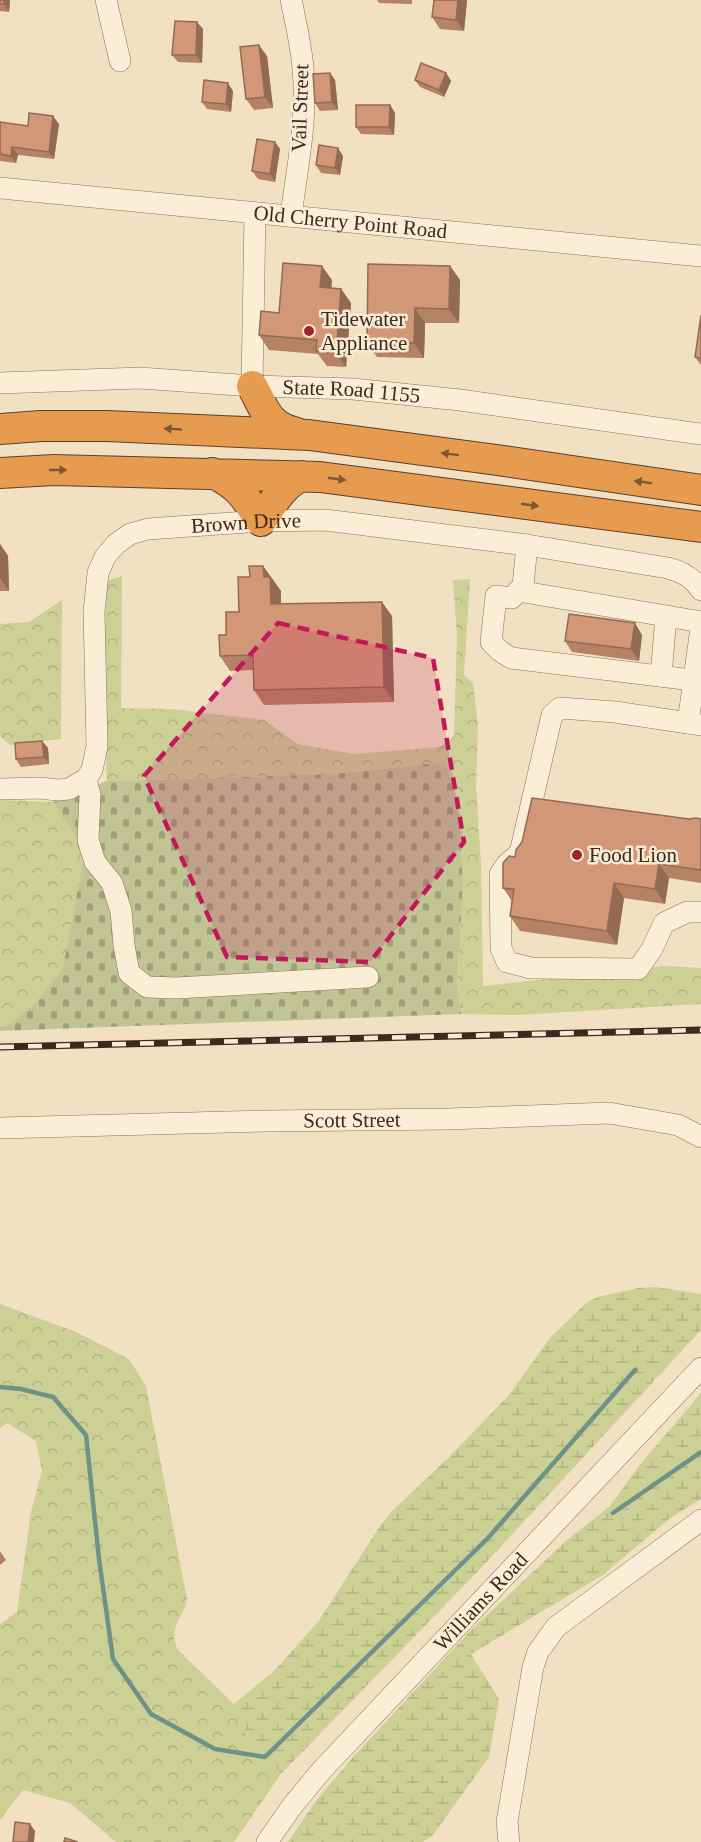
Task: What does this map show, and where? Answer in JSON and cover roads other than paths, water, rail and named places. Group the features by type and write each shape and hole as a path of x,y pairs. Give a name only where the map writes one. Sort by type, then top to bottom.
{"highway":[{"path":"207,431 224,426 231,421 252,386"},
{"path":"252,386 272,422 290,431 701,490"},
{"path":"0,429 41,426 107,426 309,435"},
{"path":"0,473 54,470 302,476 701,527"},
{"path":"212,473 228,480 242,492 261,521 282,489 294,479 302,476"}],"street":[{"path":"106,0 120,61"},
{"name":"Vail Street","path":"291,0 301,48 304,93 291,216"},
{"name":"Old Cherry Point Road","path":"0,188 701,256"},
{"path":"252,386 255,213"},
{"name":"State Road 1155","path":"0,383 140,378 252,386 353,388 701,434"},
{"name":"Brown Drive","path":"86,779 92,770 97,746 95,592 98,573 105,557 116,544 130,534 148,529 261,521 325,520 527,545 669,568 681,571 691,578 701,590"},
{"path":"527,545 523,586 512,598 496,596 491,642 500,651 511,658 698,681"},
{"path":"518,591 701,622"},
{"path":"661,676 666,616"},
{"path":"701,628 695,724 615,712 560,708 552,716 542,799 520,853 507,864 500,874 501,948 507,962 531,968 638,969 652,949 664,923 687,912 701,912"},
{"path":"0,789 69,789 86,779 90,795 88,840 95,862 112,883 121,911 129,973 147,987 176,988 369,977"},
{"name":"Scott Street","path":"0,1128 449,1119 609,1113 678,1125 701,1137"},
{"name":"Williams Road","path":"267,1842 321,1771 701,1368"},
{"path":"509,1842 507,1822 533,1667 538,1652 556,1627 701,1520"}],"waterway":[{"path":"0,1387 21,1389 53,1397 86,1435 99,1559 113,1659 151,1714 215,1749 265,1757 488,1538 635,1370"},
{"path":"613,1513 701,1452"}],"railway":[{"path":"0,1047 701,1030"}],"place":[{"name":"Tidewater Appliance","path":"309,331"},
{"name":"Food Lion","path":"577,855"}]}
